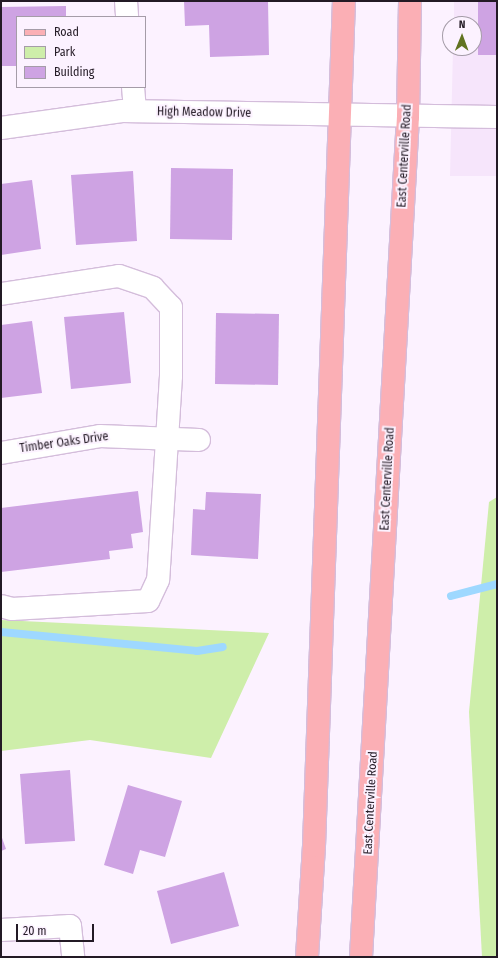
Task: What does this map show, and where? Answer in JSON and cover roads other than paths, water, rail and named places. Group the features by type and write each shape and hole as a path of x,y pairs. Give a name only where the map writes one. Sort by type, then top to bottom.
{"main road":[{"path":"307,957 314,846 344,1"},
{"name":"East Centerville Road","path":"361,957 408,117 410,1"}],"street":[{"path":"126,1 127,16"},
{"path":"133,88 135,111"},
{"name":"High Meadow Drive","path":"1,128 135,111 340,116 497,117"},
{"path":"1,294 119,276 153,288 171,307 168,438 158,580 148,601 12,609 1,606"},
{"name":"Timber Oaks Drive","path":"1,453 100,436 199,440"},
{"path":"1,930 70,926 73,957"}],"waterway":[{"path":"451,596 497,584"},
{"path":"1,632 197,651 223,647"}]}
